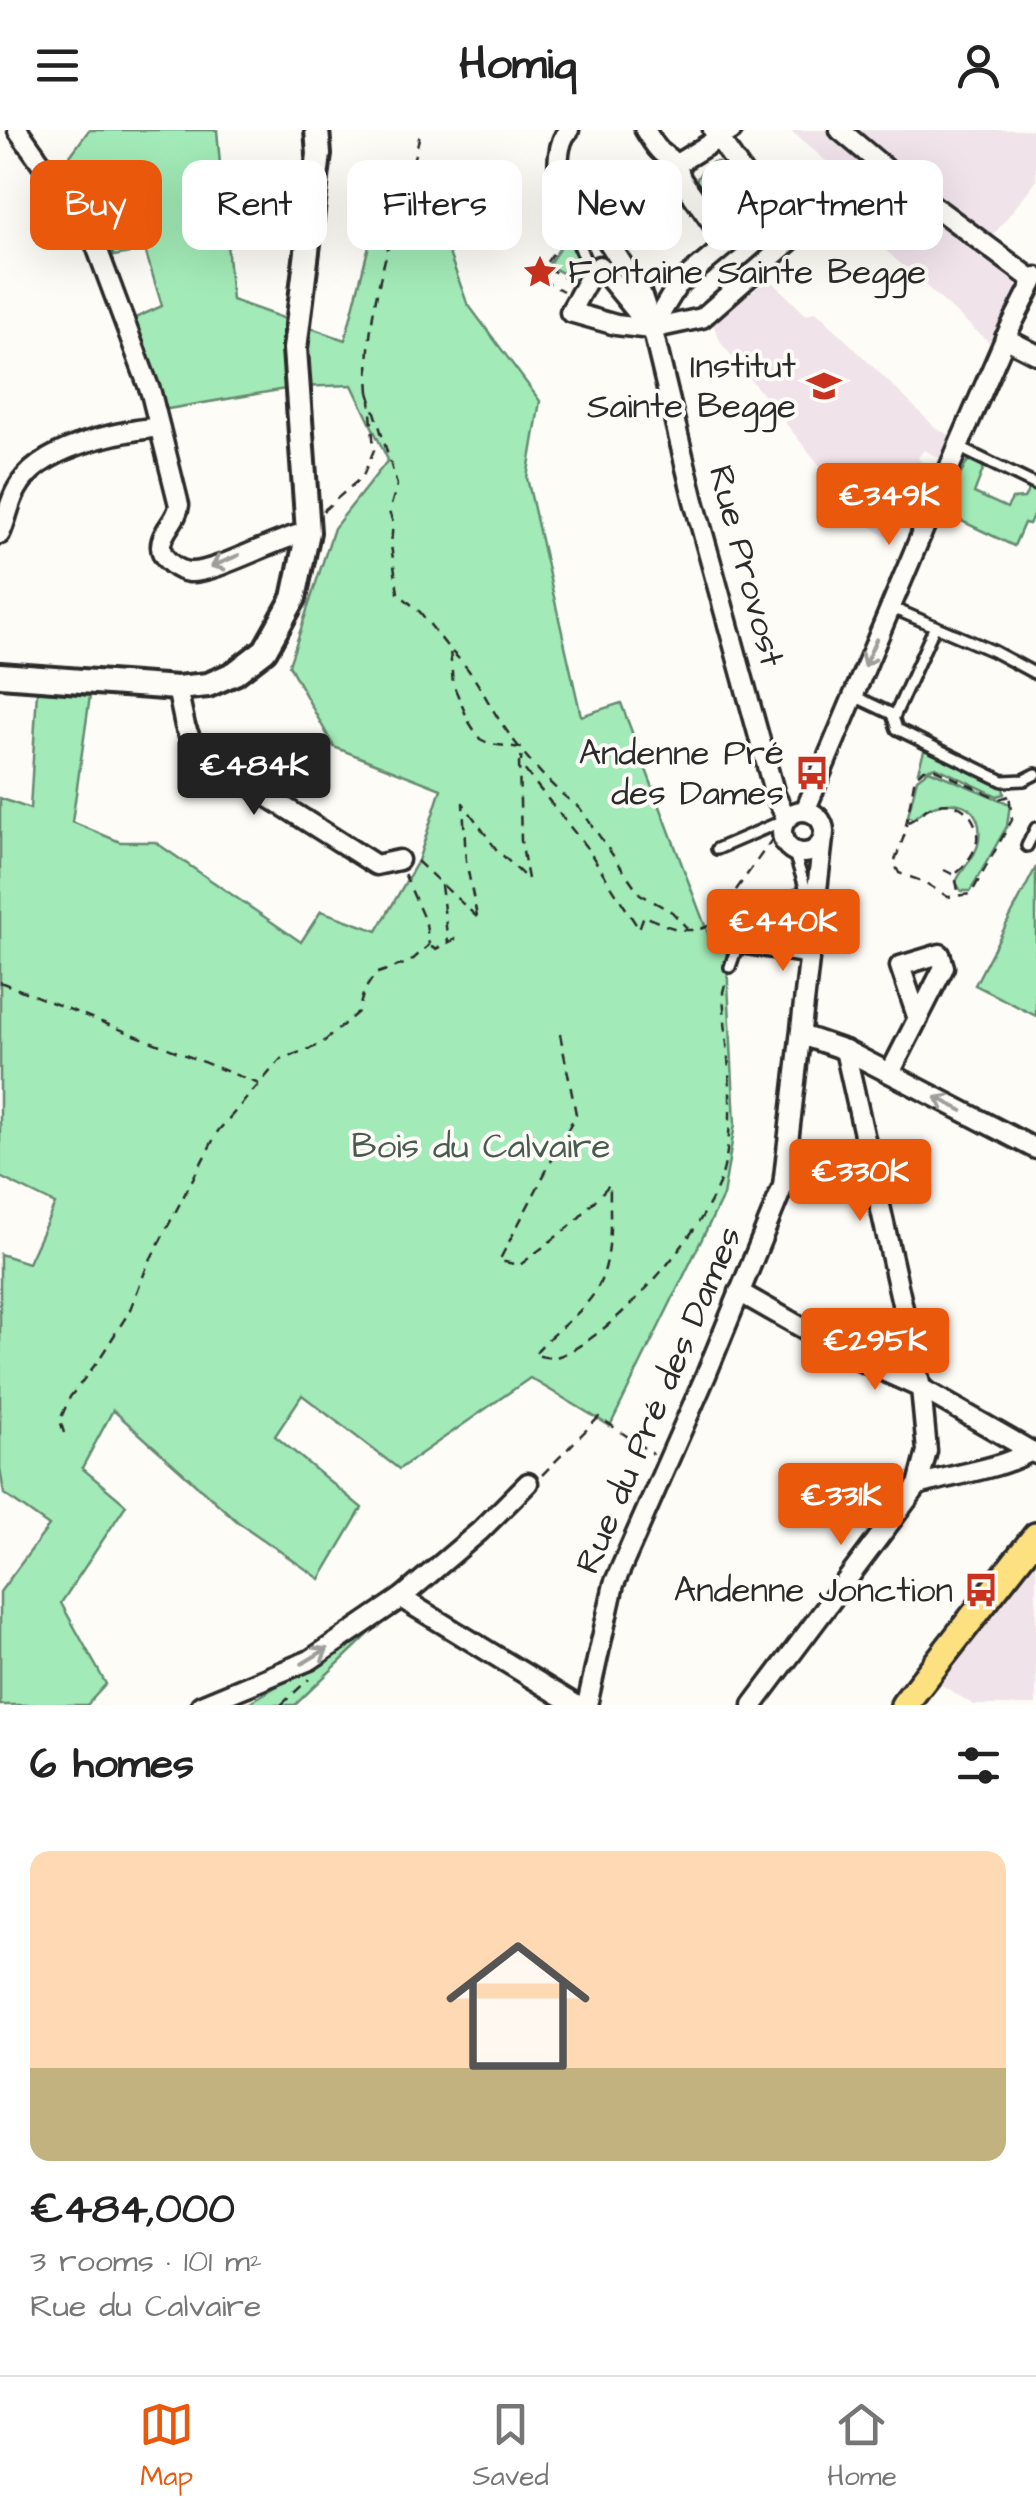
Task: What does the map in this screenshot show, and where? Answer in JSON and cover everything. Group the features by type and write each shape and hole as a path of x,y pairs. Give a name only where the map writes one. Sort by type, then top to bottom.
{"main road":[{"path":"0,675 177,688 208,685 236,674 265,650 294,598 308,524 295,348 319,154 317,130"},
{"path":"904,1705 1036,1536"}],"street":[{"path":"18,130 92,235 152,393 179,505 178,516 161,547 166,560 186,572 207,569 308,524"},
{"path":"560,160 563,136 569,130"},
{"path":"645,130 672,160"},
{"path":"812,890 811,864 784,838 785,821 805,811 958,447 1035,278 904,184 840,130"},
{"path":"682,160 721,133 738,160"},
{"path":"682,180 702,209"},
{"name":"Rue Provost","path":"613,250 640,293 651,328 694,501 785,821"},
{"path":"651,328 677,286 719,250"},
{"path":"651,328 600,266 570,312 616,326 651,328 702,318 780,250"},
{"path":"1006,338 1036,354"},
{"path":"0,534 17,488 31,472 71,448 117,432 159,426"},
{"path":"177,688 185,726 196,751 376,865 399,860"},
{"path":"796,851 814,850 823,838 818,817 805,811"},
{"name":"Rue du Pré des Dames","path":"588,1705 614,1584 706,1376 783,1186 812,890 823,838"},
{"path":"890,1074 918,1019"},
{"path":"800,1035 845,1050 1036,1148"},
{"path":"753,1705 918,1485 927,1451 921,1388 845,1050"},
{"path":"738,1292 1034,1452"},
{"path":"918,1485 1012,1462 1034,1452"},
{"path":"200,1705 310,1660 400,1598 532,1481"},
{"path":"400,1598 576,1705"}],"lane":[{"path":"576,250 584,287"},
{"path":"958,447 1036,486"},
{"path":"890,608 1036,674"},
{"path":"935,626 894,718 896,729 1003,781 1036,774"},
{"path":"852,695 894,718"},
{"path":"717,849 785,821"},
{"path":"1027,846 1036,828"},
{"path":"750,927 776,928 781,901 812,890"},
{"path":"730,967 737,948 808,958"}],"path":[{"path":"308,524 363,476 374,450 366,354 382,274 421,130"},
{"path":"556,250 536,277 551,284 584,287"},
{"path":"544,266 584,287"},
{"path":"551,284 556,273"},
{"path":"369,392 397,485 389,512 398,593 468,667 500,721 564,798 578,807 640,894 672,912 688,928"},
{"path":"450,650 453,684 468,722 480,739 522,748"},
{"path":"428,946 426,924 399,860 410,857 478,918 466,861 462,803 496,849 528,879 520,842 522,748"},
{"path":"520,764 587,848 639,930 644,915 670,929 700,930 712,924 785,821"},
{"path":"1009,796 999,799 927,768 915,777 907,822 894,858 899,873 929,884 944,896 960,897 974,892 1012,820 1012,782"},
{"path":"907,822 941,803 956,805 968,814 976,826 977,839 972,854 955,875 960,897"},
{"path":"944,870 955,875"},
{"path":"440,881 448,943"},
{"path":"428,946 436,949 461,936"},
{"path":"64,1433 60,1420 70,1397 129,1312 148,1264 218,1132 281,1059 320,1046 358,1012 364,991 375,974 410,962 428,946"},
{"path":"560,1034 576,1114 499,1261 520,1264 574,1223 610,1184 608,1268 586,1304 547,1336 534,1354 554,1358 602,1332 687,1242 722,1176 730,1119 723,992 730,967"},
{"path":"0,982 259,1084"},
{"path":"532,1481 599,1417 646,1451 668,1460"}],"shaded area":[{"path":"790,130 1036,130 1036,181 980,252 1012,274 1017,287 992,345 885,250 943,250 943,160 825,160"},
{"name":"Institut Sainte Begge","path":"769,278 806,315 816,311 937,429 952,436 941,459 924,450 918,458 933,473 904,501 886,537 866,523 721,343 713,324"},
{"path":"1036,1560 1036,1705 974,1705 932,1679"}],"green space":[{"name":"Bois du Calvaire","path":"89,130 217,130 220,160 182,160 182,250 228,250 232,300 345,340 368,250 448,250 467,303 540,401 527,478 581,716 621,703 710,939 726,942 735,1124 723,1196 610,1426 530,1378 399,1469 302,1395 275,1436 362,1508 320,1579 238,1522 113,1410 82,1468 126,1505 61,1603 106,1684 87,1705 0,1705 0,1592 49,1526 4,1494 0,1468 0,1254 28,1263 55,1204 0,1177 0,798 30,809 37,691 90,696 72,822 120,842 155,842 301,942 321,911 377,931 418,861 441,789 334,747 289,665 334,528 388,460 352,385 297,387 162,410 133,319 162,306 145,250 162,250 162,160 67,160"},
{"name":"Bois du Calvaire","path":"111,250 145,250 114,256"},
{"path":"558,250 573,250 582,274 577,281 548,265"},
{"path":"973,460 984,467 974,493 1007,508 1012,499 1024,498 1031,486 1036,489 1036,510 1029,524 1024,523 1014,546 947,514 944,508 967,462"},
{"path":"925,748 1003,785 1004,794 997,796 936,767 918,771"},
{"path":"929,770 1010,804 1007,826 970,891 961,891 956,882 978,846 979,825 975,815 968,807 947,803 913,819 908,816 917,779"},
{"path":"1036,867 1036,1016 975,985"},
{"path":"373,1630 295,1705 245,1705"}],"place":[{"name":"Fontaine Sainte Begge","path":"540,272"},
{"name":"Institut Sainte Begge","path":"824,386"},
{"name":"Andenne Pré des Dames","path":"812,773"},
{"name":"Andenne Jonction","path":"981,1590"}]}
